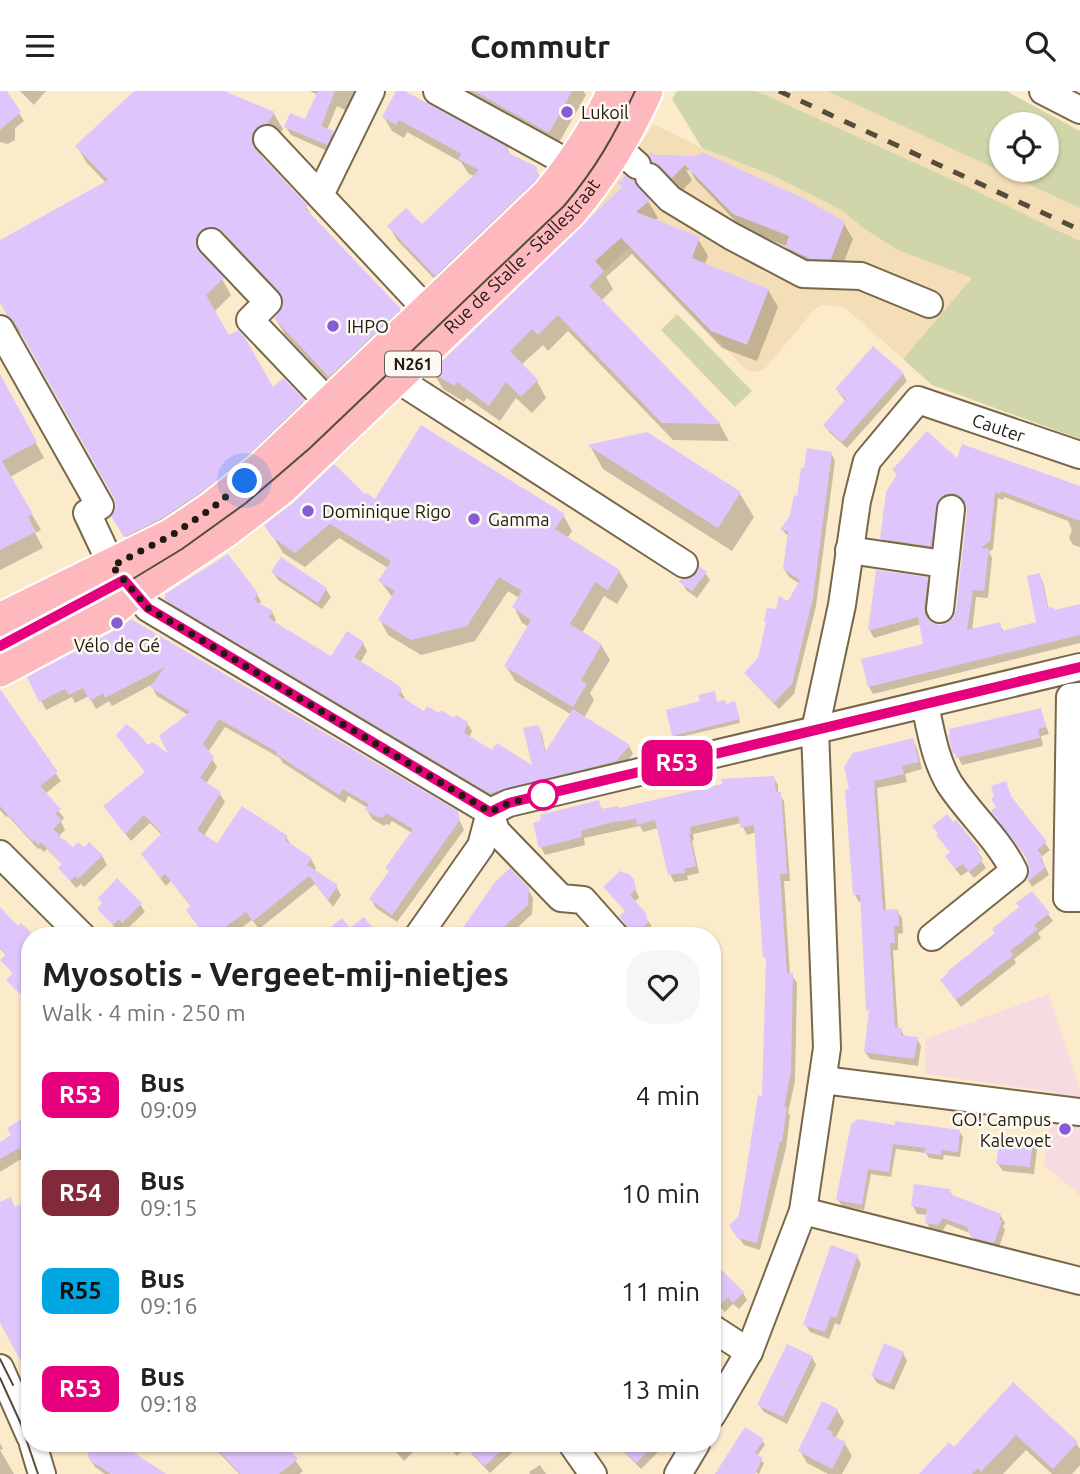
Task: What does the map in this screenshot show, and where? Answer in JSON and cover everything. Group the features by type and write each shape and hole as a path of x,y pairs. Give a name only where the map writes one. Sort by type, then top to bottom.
{"main road":[{"name":"Rue de Stalle - Stallestraat","path":"0,670 112,610 123,579 172,535 211,509 262,468 542,201 584,174 626,134 646,91"},
{"name":"Rue de Stalle - Stallestraat","path":"0,620 123,579 225,531 280,489 548,236 584,174"}],"street":[{"path":"320,195 371,91"},
{"path":"438,91 584,174"},
{"name":"Rue de Stalle - Stallestraat","path":"626,134 630,91"},
{"path":"1043,91 1080,110"},
{"path":"626,134 670,199 731,236 803,274 860,277 929,304"},
{"path":"267,139 428,310"},
{"name":"Rue de Stalle - Stallestraat","path":"0,646 123,579 199,533 271,478 538,226 584,174"},
{"path":"211,242 268,302 250,320 330,404"},
{"path":"0,329 100,506 87,513 123,579 148,608 490,812 496,831 561,898 583,900 607,927"},
{"path":"397,379 684,564"},
{"name":"Cauter","path":"849,550 867,461 918,400 1080,455"},
{"path":"940,609 951,509"},
{"path":"721,1400 749,1352 803,1211 823,1080 827,1048 815,730 842,605 849,550 944,563"},
{"path":"424,927 481,846 490,812 509,803 1080,667"},
{"path":"1080,697 1070,697 1067,898 1080,898"},
{"path":"925,705 936,756 950,784 1006,854 1014,871 932,937"},
{"path":"0,854 73,927"},
{"path":"823,1080 1072,1111"},
{"path":"803,1211 1080,1281"},
{"path":"721,1334 749,1352"},
{"path":"0,1368 21,1416"},
{"path":"35,1452 42,1474"},
{"path":"578,1452 593,1474"},
{"path":"678,1474 691,1452"}],"shaded area":[{"path":"757,91 827,91 989,165 989,182 1025,182 1071,203 1080,208 1080,241"},
{"path":"654,124 702,148 774,176 841,210 898,250 973,278 903,359 844,307 822,305 814,310 764,370 754,372 745,369 629,248 604,271 570,235 613,184"},
{"name":"GO! Campus Kalevoet","path":"1048,994 1080,1090 1080,1195 1044,1166 1054,1092 925,1074 925,1039"}],"green space":[{"path":"677,91 757,91 1080,241 1080,439 932,385 903,359 972,278 898,250 841,210 774,176 702,148 672,99"},
{"path":"827,91 1006,91 1045,112 989,112 989,166"},
{"path":"1059,120 1080,131 1080,208 1024,182 1059,182"},
{"path":"677,314 752,391 735,407 661,330"}],"building":[{"path":"0,91 7,91 21,112 0,130"},
{"path":"134,91 224,91 275,112 267,124 257,127 252,134 255,149 308,206 305,208 401,309 329,377 274,318 283,306 279,291 222,231 215,227 201,230 196,238 196,246 224,278 206,295 229,335 238,330 244,336 273,387 283,378 305,400 249,454 200,493 162,518 124,537 111,516 116,507 114,498 14,321 0,303 0,240 108,180 75,146"},
{"path":"318,91 335,91 321,126 334,131 327,145 284,127 290,113 305,119"},
{"path":"396,91 405,91 509,148 507,152 537,167 536,180 435,276 387,226 406,208 422,224 479,170 458,159 462,154 399,120 396,125 382,117"},
{"path":"474,91 572,91 549,133"},
{"path":"651,152 654,155 698,156 702,152 805,199 845,222 831,259 811,259 785,247 789,236 733,214 685,165 672,178 652,162 648,154"},
{"path":"625,176 634,180 650,200 636,212 700,237 692,258 769,289 747,345 711,331 621,238 595,261 604,271 589,286 721,424 662,423 558,315 538,335 532,329 510,351 538,380 521,397 506,382 489,406 457,382 454,386 431,372 622,187 618,183"},
{"path":"873,346 904,373 842,442 823,425 846,399 835,389"},
{"path":"0,374 37,442 2,461 33,514 28,517 36,532 0,550"},
{"path":"421,425 565,514 555,529 620,570 608,590 595,582 570,624 602,644 581,680 587,684 573,707 504,666 531,620 512,607 522,591 499,577 467,626 411,640 378,620 395,591 378,581 391,561 330,524 295,553 272,537 264,525 293,503 334,464 365,494 375,499"},
{"path":"927,431 957,458 962,444 1080,486 1080,521 1001,491 1000,494 995,492 990,541 981,548 989,549 984,591 973,590 967,630 1000,622 1002,631 1036,622 1027,576 1040,573 1048,608 1053,607 1054,610 1080,604 1080,635 868,687 861,659 923,644 918,617 868,631 876,570 928,577 924,608 931,622 939,625 947,623 956,611 967,511 966,503 961,497 953,493 945,494 938,500 931,546 880,539 886,492 897,474 892,470"},
{"path":"647,432 741,492 718,528 587,445"},
{"path":"807,448 832,452 813,598 792,684 774,703 744,673 758,658 767,608 776,609 779,596 788,601 800,580 783,569 788,531 780,530 790,515 794,495 797,496"},
{"path":"228,554 258,593 254,600 273,611 269,617 273,621 331,656 347,631 364,642 354,657 398,685 402,689 398,695 424,711 427,706 454,718 456,715 468,722 464,733 492,750 497,743 532,765 523,728 539,725 545,752 573,709 630,745 616,761 489,793 165,600 165,594"},
{"path":"281,557 327,588 318,603 271,572"},
{"path":"699,566 707,572 692,591 679,582 681,579 692,578"},
{"path":"131,619 458,811 460,820 392,915 369,899 389,871 385,868 413,829 386,813 383,818 379,818 365,810 369,804 343,789 339,795 276,754 277,752 219,719 203,744 214,757 200,778 221,792 197,830 217,843 242,806 288,836 285,840 312,858 307,865 338,885 328,900 309,876 253,921 246,912 225,927 198,927 186,910 191,906 165,874 160,878 141,854 162,833 144,815 125,834 103,806 145,772 116,735 126,724 148,745 152,742 168,753 159,736 190,712 150,687 165,667 105,698 103,693 90,701 83,688 69,695 65,689 39,702 27,677 121,627"},
{"path":"0,689 58,772 40,786 61,809 55,814 62,820 53,829 61,837 58,841 62,838 73,847 78,842 84,847 89,842 103,855 78,879 75,876 70,881 58,868 62,864 41,842 38,845 34,840 33,842 0,806"},
{"path":"715,691 717,702 725,700 727,704 735,701 740,719 672,736 666,710 700,701 698,695"},
{"path":"1041,708 1046,727 1038,729 1040,738 956,758 955,753 953,754 949,729"},
{"path":"913,738 919,762 902,766 904,774 874,781 883,910 898,909 899,926 894,926 895,943 890,943 895,1027 902,1028 901,1035 918,1037 914,1059 864,1052 869,1010 866,1010 860,895 853,895 845,790 849,789 844,767 853,753"},
{"path":"774,776 776,792 781,792 787,874 780,874 787,973 793,973 791,1072 784,1107 787,1107 782,1142 780,1141 757,1243 737,1238 729,1225 739,1216 758,1095 762,1096 766,957 763,958 754,825 741,828 738,816 690,827 696,866 684,869 685,873 668,875 655,820 637,825 636,819 608,823 581,831 582,837 539,848 533,823 541,820 540,815 599,800 601,809 619,808 722,784 721,779"},
{"path":"1006,781 1011,796 1047,842 1037,850 1046,867 1027,882 1030,870 1026,857 991,811 996,807 991,799 994,796 991,786"},
{"path":"947,814 953,822 956,820 980,850 977,853 983,860 969,872 963,864 955,869 945,856 950,852 932,826"},
{"path":"510,868 529,888 528,905 504,927 463,927 495,882"},
{"path":"620,871 629,874 634,879 636,889 630,895 646,913 648,923 643,927 627,927 619,916 625,911 603,887"},
{"path":"117,878 142,903 122,923 119,919 113,925 97,909 102,903 98,898"},
{"path":"1032,891 1050,913 1034,925 1038,929 1010,951 1014,955 956,1000 940,980 995,933 992,929 1019,907 1016,903"},
{"path":"0,907 18,926 21,923 26,927 21,927 21,995 6,980 13,973 0,960 6,954 0,948"},
{"path":"364,917 372,927 351,927"},
{"path":"342,918 349,927 330,927"},
{"path":"21,1119 21,1151 19,1148 0,1159 0,1142 11,1135 7,1128"},
{"path":"858,1119 960,1130 958,1152 941,1150 941,1155 924,1153 925,1148 893,1144 889,1172 868,1169 862,1205 836,1200 851,1124"},
{"path":"1000,1136 1033,1141 1030,1167 996,1164"},
{"path":"914,1184 950,1189 950,1194 1001,1214 999,1220 1002,1221 994,1243 971,1237 967,1227 943,1218 938,1225 925,1223 927,1209 911,1206"},
{"path":"11,1197 15,1207 21,1204 21,1362 0,1323 0,1202"},
{"path":"831,1245 858,1255 836,1318 831,1316 825,1332 803,1325"},
{"path":"721,1270 744,1292 733,1303 728,1297 721,1304"},
{"path":"884,1343 904,1352 890,1384 871,1376"},
{"path":"787,1344 813,1356 783,1417 757,1405"},
{"path":"1013,1382 1078,1442 1053,1469 1016,1435 981,1472 978,1468 972,1474 919,1474 949,1442 954,1447"},
{"path":"822,1401 838,1409 827,1429 833,1432 831,1435 846,1442 832,1469 798,1451"},
{"path":"745,1427 764,1439 755,1453 763,1458 755,1474 715,1474"},
{"path":"133,1452 166,1474 111,1474 89,1460 88,1453"},
{"path":"220,1452 292,1452 298,1459 279,1474 240,1474"},
{"path":"471,1452 500,1452 485,1466"},
{"path":"625,1452 647,1452 636,1463"}],"tram line":[{"path":"0,651 126,583 182,549 246,503 310,448 564,206 604,151 635,91"},
{"path":"0,1359 13,1385"},
{"path":"0,1378 21,1424"},
{"path":"31,1452 38,1474"}],"railway":[{"path":"779,91 1080,230"}],"bus line":[{"name":"R53","path":"0,646 124,580 148,608 490,812 509,803 1080,667"}],"place":[{"name":"Lukoil","path":"567,112"},
{"name":"IHPO","path":"333,326"},
{"name":"Dominique Rigo","path":"308,511"},
{"name":"Gamma","path":"474,519"},
{"name":"Vélo de Gé","path":"117,623"},
{"name":"GO! Campus Kalevoet","path":"1065,1129"}],"route":[{"path":"245,481 211,509 172,535 112,566 148,608 490,812 509,803 543,795"}]}
